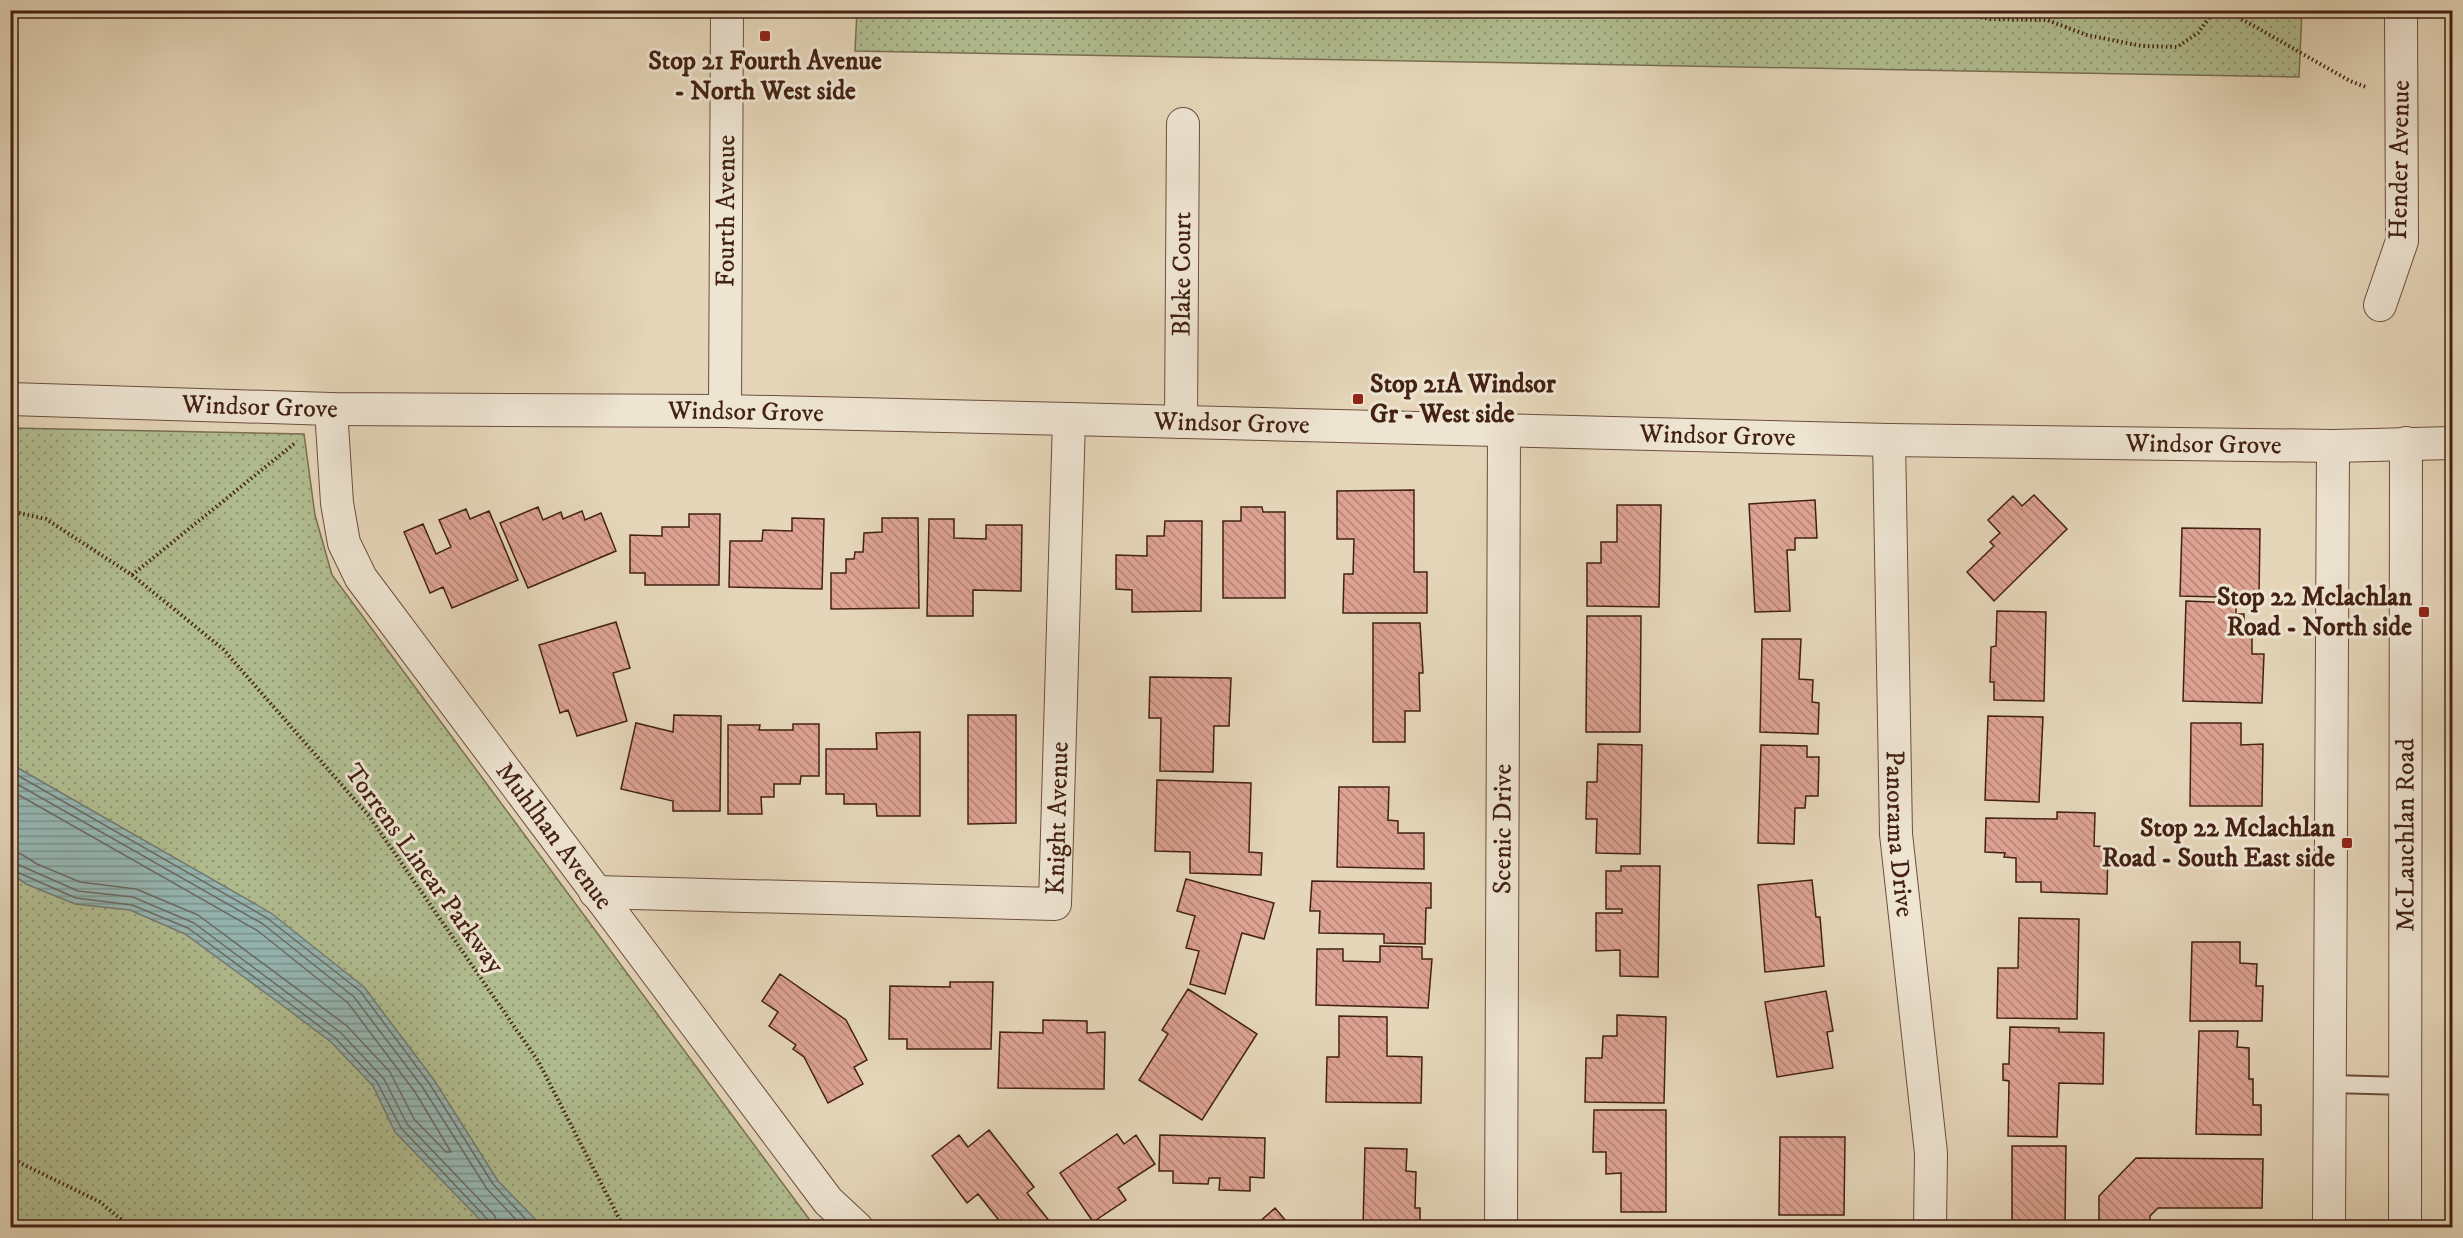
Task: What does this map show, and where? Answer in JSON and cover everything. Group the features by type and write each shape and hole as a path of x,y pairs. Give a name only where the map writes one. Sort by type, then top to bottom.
{"street":[{"name":"Fourth Avenue","path":"725,411 727,10"},
{"name":"Hender Avenue","path":"2380,305 2402,241 2401,10"},
{"name":"Blake Court","path":"1181,422 1183,124"},
{"name":"Windsor Grove","path":"10,399 330,409 725,411 1889,440 2333,446 2452,443"},
{"name":"Muhlhan Avenue","path":"330,409 337,503 344,543 361,578 828,1201 857,1227"},
{"name":"Knight Avenue","path":"595,892 1055,904 1069,419"},
{"name":"Scenic Drive","path":"1501,1227 1504,430"},
{"name":"Panorama Drive","path":"1889,440 1896,834 1931,1153 1930,1227"},
{"name":"McLauchlan Road","path":"2405,1227 2406,443"},
{"path":"2330,1227 2333,446"}],"lane":[{"path":"2330,1084 2406,1086"}],"path":[{"path":"1941,10 1991,19 2047,20 2087,35 2142,46 2177,47 2198,33 2215,10"},
{"path":"2226,10 2350,81 2401,99"},
{"path":"132,575 288,450 330,409"},
{"name":"Torrens Linear Parkway","path":"10,511 46,519 132,575 223,649 369,816 538,1062 624,1227"},
{"path":"10,1158 100,1202 132,1227"},
{"path":"122,1227 126,1223"}],"green space":[{"path":"857,10 2302,11 2299,77 855,51"},
{"path":"11,428 304,434 315,515 332,575 815,1227 11,1228"}],"water":[{"path":"11,764 271,913 364,987 434,1080 498,1181 543,1227 487,1227 395,1132 373,1086 331,1042 185,934 130,910 75,904 26,884 11,873"}],"building":[{"path":"1414,490 1414,572 1427,572 1427,613 1343,613 1344,574 1353,574 1354,539 1337,539 1337,491"},
{"path":"2034,495 2067,529 1994,601 1967,572 1994,546 1990,542 2000,533 1988,520 2013,496 2022,506"},
{"path":"1815,500 1817,538 1795,538 1795,550 1787,550 1790,611 1755,612 1749,504"},
{"path":"1617,505 1661,505 1659,607 1587,606 1587,563 1601,563 1601,542 1617,542"},
{"path":"538,507 543,520 561,512 563,519 582,511 585,520 601,513 616,551 528,588 500,523"},
{"path":"1241,507 1262,507 1263,512 1285,512 1285,598 1223,598 1223,521 1241,521"},
{"path":"466,509 470,519 489,511 518,580 452,608 443,587 430,593 404,532 423,524 436,554 451,547 439,520"},
{"path":"689,514 720,514 719,585 645,585 645,573 630,573 630,535 662,536 662,527 689,527"},
{"path":"792,518 824,519 822,589 729,587 730,541 762,541 763,530 792,531"},
{"path":"882,518 918,518 919,608 831,609 831,573 846,573 846,559 854,559 855,552 863,552 864,533 882,532"},
{"path":"929,519 954,519 954,538 986,539 986,525 1022,525 1021,591 973,590 973,616 927,616"},
{"path":"1165,521 1202,521 1201,611 1132,612 1132,590 1116,589 1116,555 1147,556 1147,536 1164,536"},
{"path":"2182,528 2260,529 2259,598 2180,596"},
{"path":"2186,601 2236,603 2236,614 2244,614 2244,635 2252,635 2252,654 2264,654 2262,703 2183,701"},
{"path":"1997,611 2046,612 2044,701 1994,700 1994,682 1990,682 1991,647 1996,646"},
{"path":"1587,616 1641,616 1640,732 1586,732"},
{"path":"616,622 630,668 613,673 627,721 577,736 568,710 560,713 539,645"},
{"path":"1373,623 1420,623 1423,673 1419,673 1420,711 1405,711 1405,742 1373,742"},
{"path":"1762,639 1801,639 1799,679 1813,680 1812,702 1819,703 1818,734 1760,732"},
{"path":"1150,677 1231,678 1229,726 1214,726 1213,772 1160,771 1161,718 1149,718"},
{"path":"674,715 721,716 720,811 673,811 673,801 621,789 636,723 673,732"},
{"path":"968,715 1016,715 1016,823 968,824"},
{"path":"1988,716 2043,717 2039,802 1985,800"},
{"path":"2191,723 2241,723 2241,745 2263,744 2262,806 2190,806"},
{"path":"793,724 819,724 819,776 801,776 800,784 774,784 774,797 761,797 762,814 728,814 728,725 760,725 759,730 793,730"},
{"path":"920,732 920,816 877,816 876,804 844,804 844,794 826,794 826,749 877,749 876,733"},
{"path":"1598,744 1642,745 1640,854 1596,853 1597,819 1586,819 1587,782 1597,782"},
{"path":"1761,745 1807,746 1807,757 1819,757 1818,796 1806,796 1805,808 1795,808 1794,844 1758,843"},
{"path":"1157,780 1251,783 1249,852 1262,853 1261,875 1190,873 1190,852 1155,851"},
{"path":"1339,787 1389,787 1388,820 1398,821 1398,833 1424,833 1424,869 1337,867"},
{"path":"2057,812 2095,813 2094,846 2108,847 2107,894 2041,892 2041,882 2016,882 2016,858 2004,857 2005,853 1985,852 1986,818 2057,819"},
{"path":"1621,866 1660,866 1658,977 1620,976 1620,950 1596,951 1596,913 1622,913 1622,909 1606,909 1606,871 1621,871"},
{"path":"1186,879 1274,903 1264,939 1242,933 1225,994 1190,984 1199,951 1186,948 1195,916 1177,911"},
{"path":"1812,880 1816,917 1820,917 1824,966 1765,972 1758,885"},
{"path":"1312,881 1431,883 1431,908 1426,908 1425,944 1384,943 1384,934 1319,933 1320,911 1310,911"},
{"path":"2019,918 2079,919 2077,1019 1997,1018 1998,968 2018,968"},
{"path":"2192,942 2240,942 2240,963 2257,964 2256,986 2263,986 2262,1021 2190,1021"},
{"path":"1380,946 1422,947 1422,959 1432,959 1428,1008 1316,1005 1317,949 1343,949 1343,961 1380,962"},
{"path":"780,974 846,1020 867,1060 854,1067 863,1084 828,1103 804,1057 793,1049 796,1045 769,1026 778,1012 762,1001"},
{"path":"950,982 993,982 991,1049 907,1049 907,1039 889,1039 890,986 950,987"},
{"path":"1188,989 1257,1034 1202,1120 1139,1080 1168,1034 1162,1030"},
{"path":"1826,991 1833,1031 1827,1032 1833,1068 1777,1077 1765,1002"},
{"path":"1617,1015 1666,1017 1664,1103 1585,1102 1586,1058 1602,1058 1603,1036 1617,1036"},
{"path":"1339,1016 1387,1017 1387,1056 1422,1057 1421,1103 1326,1102 1327,1057 1339,1057"},
{"path":"1043,1020 1087,1021 1087,1033 1105,1032 1104,1089 998,1088 1000,1032 1043,1033"},
{"path":"2010,1027 2059,1028 2059,1032 2104,1033 2103,1084 2059,1083 2057,1137 2008,1136 2009,1081 2003,1080 2003,1064 2009,1064"},
{"path":"2199,1031 2238,1031 2237,1047 2249,1048 2249,1079 2253,1079 2253,1105 2261,1105 2261,1135 2196,1134"},
{"path":"1594,1110 1666,1110 1666,1212 1621,1212 1621,1173 1606,1174 1606,1152 1593,1152"},
{"path":"989,1130 1034,1187 1027,1193 1055,1228 988,1228 998,1219 978,1194 967,1203 932,1156 959,1135 968,1147"},
{"path":"1117,1134 1124,1144 1136,1135 1155,1164 1118,1188 1126,1200 1093,1222 1060,1173"},
{"path":"1160,1135 1265,1138 1264,1178 1250,1177 1250,1191 1219,1190 1220,1178 1209,1178 1208,1184 1173,1183 1173,1171 1159,1171"},
{"path":"1780,1137 1845,1137 1844,1215 1779,1215"},
{"path":"2012,1146 2066,1146 2065,1228 2012,1228"},
{"path":"1365,1148 1407,1149 1406,1171 1416,1172 1415,1208 1420,1208 1420,1228 1363,1228"},
{"path":"2136,1158 2263,1159 2262,1208 2158,1208 2150,1216 2150,1228 2099,1228 2099,1196"},
{"path":"1275,1208 1292,1228 1263,1228 1258,1223"},
{"path":"1611,1223 1664,1223 1664,1228 1611,1228"}],"place":[{"name":"Stop 21 Fourth Avenue - North West side","path":"765,36"},
{"name":"Stop 21A Windsor Gr - West side","path":"1358,399"},
{"name":"Stop 22 Mclachlan Road - North side","path":"2424,612"},
{"name":"Stop 22 Mclachlan Road - South East side","path":"2347,843"}]}
